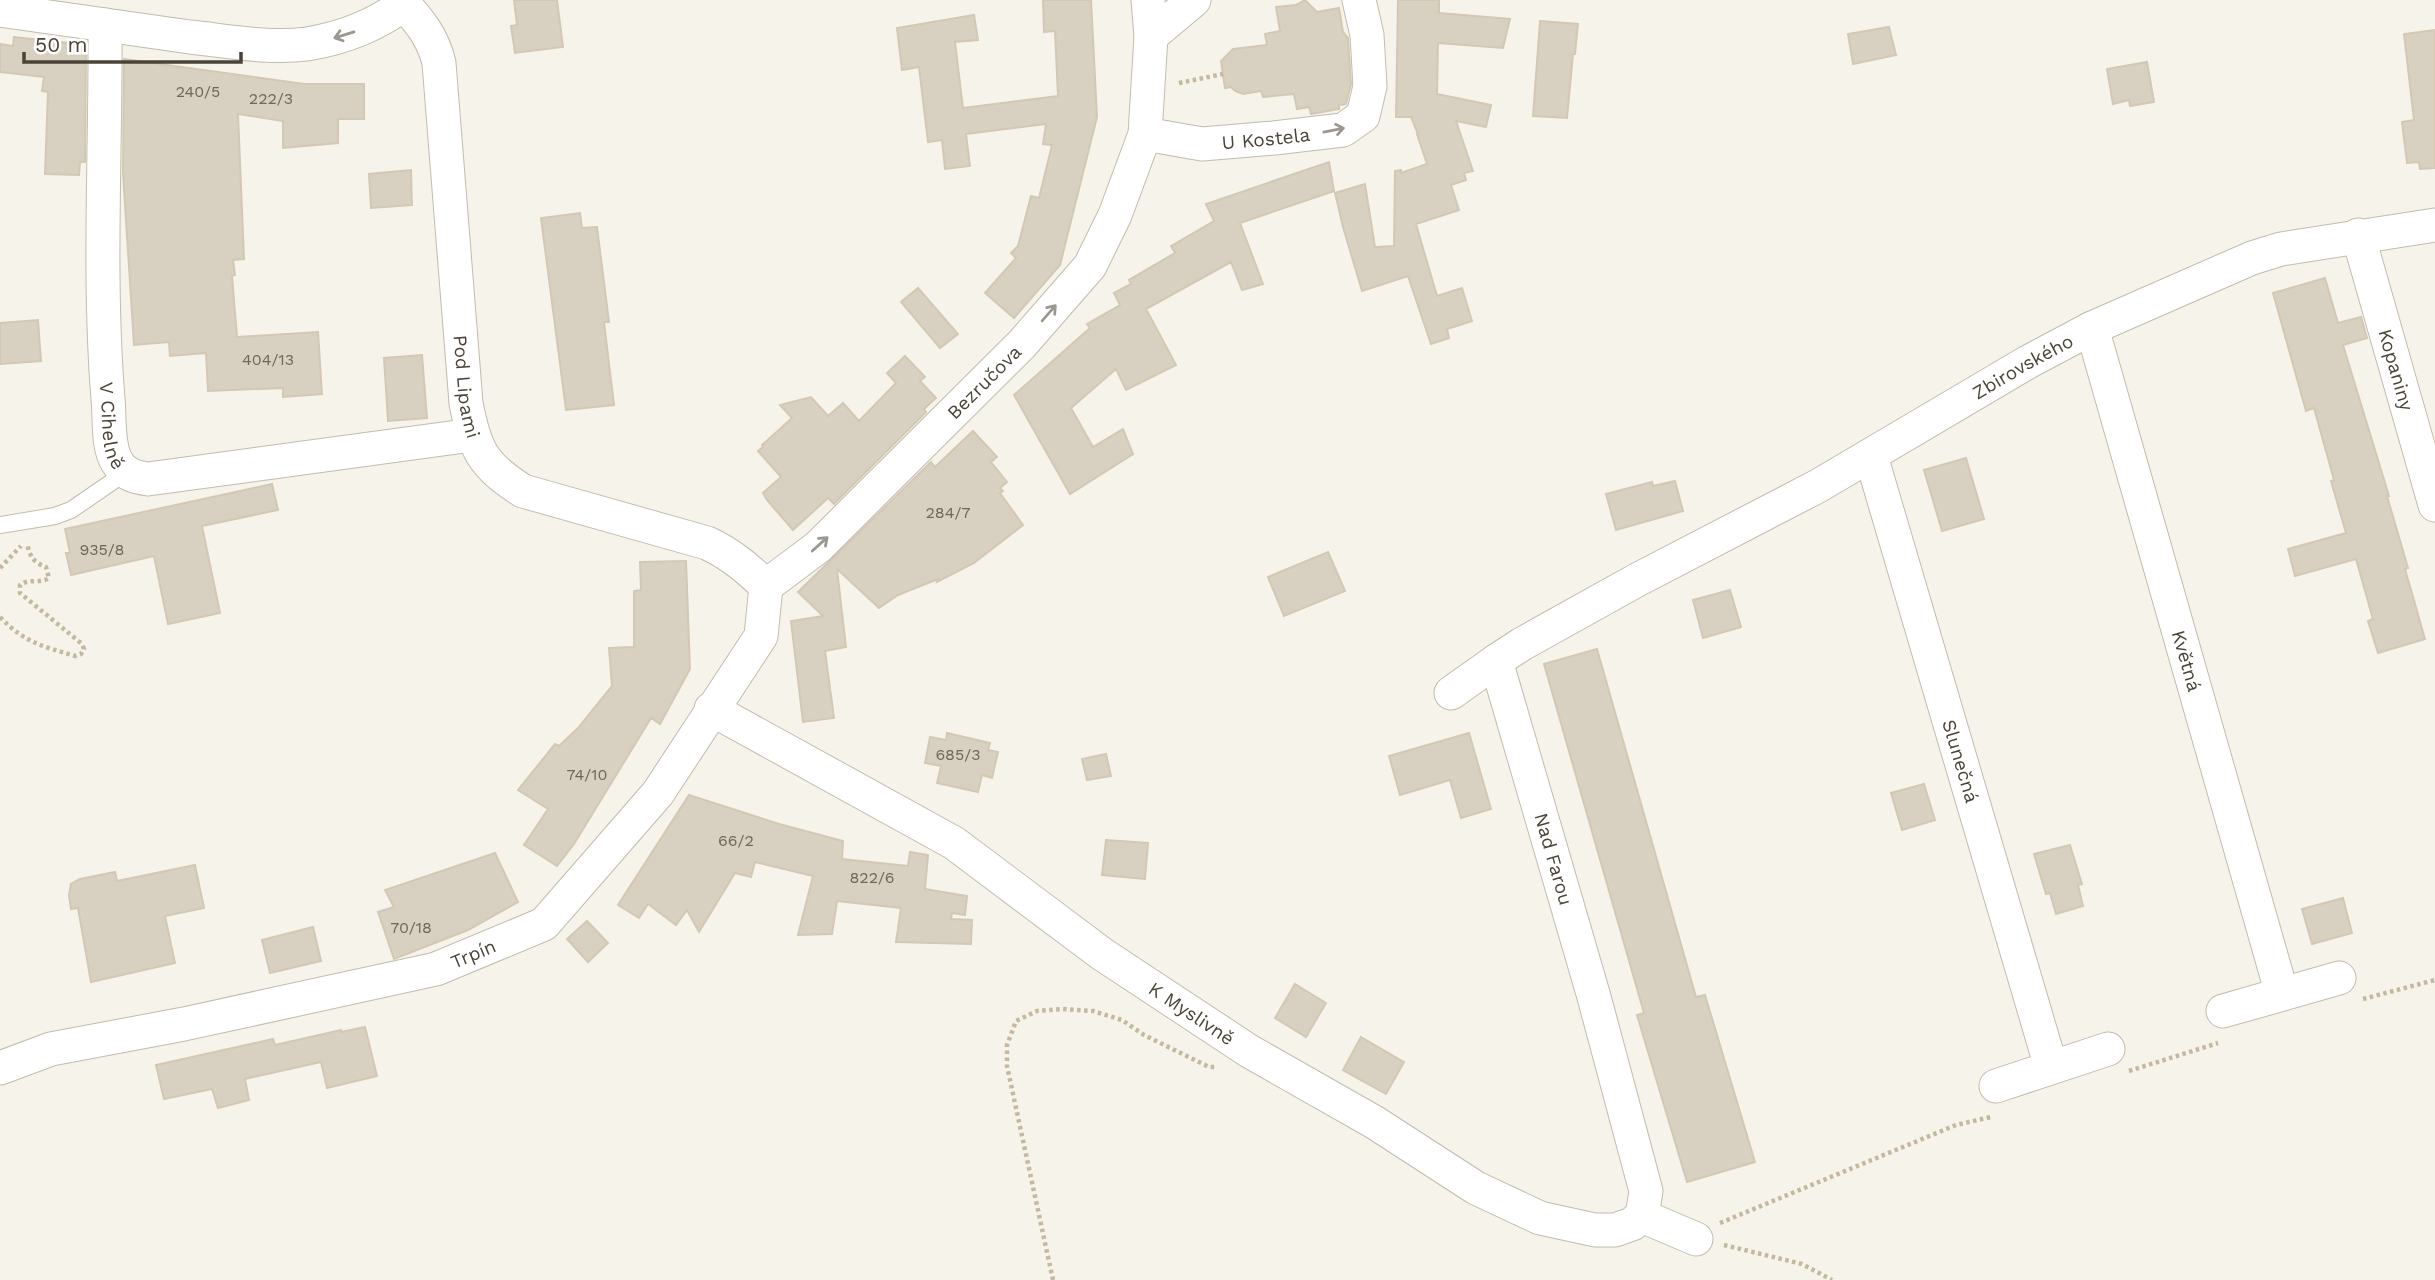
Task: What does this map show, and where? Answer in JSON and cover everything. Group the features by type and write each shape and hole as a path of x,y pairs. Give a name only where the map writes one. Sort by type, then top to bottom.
{"street":[{"path":"1145,134 1151,36 1148,0"},
{"path":"1151,36 1194,0"},
{"name":"U Kostela","path":"1145,134 1202,144 1343,130 1363,116 1370,86 1367,35 1359,0"},
{"path":"0,10 233,42 304,44 361,30 386,18 405,2"},
{"name":"Pod Lipami","path":"405,2 426,28 435,45 439,63 464,378 472,435 482,457 502,478 523,491 707,543 726,552 766,586"},
{"name":"V Cihelně","path":"105,26 104,344 112,443 116,460 125,473 148,479 472,435"},
{"name":"Bezručova","path":"766,586 818,547 1023,344 1090,266 1115,215 1145,134"},
{"name":"Zbirovského","path":"1496,661 1637,580 1740,528 1871,456 1994,382 2092,328 2252,258 2281,249 2435,225"},
{"name":"Kopaniny","path":"2358,235 2435,505"},
{"name":"Květná","path":"2092,328 2282,994"},
{"name":"Slunečná","path":"1871,456 2051,1068"},
{"name":"Trpín","path":"0,1068 51,1049 184,1024 436,969 544,924 657,793 761,636 766,586"},
{"path":"1451,693 1496,661"},
{"name":"Nad Farou","path":"1496,661 1594,997 1646,1191 1643,1216"},
{"name":"K Myslivně","path":"711,709 954,843 1102,954 1249,1051 1374,1122 1476,1188 1540,1218 1595,1230 1615,1230 1632,1224 1643,1216"},
{"path":"2222,1027 2282,994 2348,989"},
{"path":"1994,1101 2051,1068 2113,1062"},
{"path":"1643,1216 1696,1239"}],"lane":[{"path":"0,525 55,516 71,510 125,473"}],"path":[{"path":"1183,82 1223,74"},
{"path":"0,617 13,631 30,642 75,656 81,654 84,649 82,644 20,593 20,586 26,581 45,581 49,578 46,567 36,563 30,556 27,543 50,532 55,516"},
{"path":"0,569 17,548"},
{"path":"2348,989 2435,980"},
{"path":"1053,1280 1007,1066 1007,1045 1016,1021 1037,1011 1093,1011 1122,1020 1144,1035 1209,1067 1227,1067 1249,1051"},
{"path":"2113,1062 2222,1027"},
{"path":"1696,1239 1712,1227 1956,1125 1994,1101"},
{"path":"1696,1239 1802,1264 1832,1280"}],"building":[{"path":"514,0 557,0 563,47 515,53 511,26 517,25"},
{"path":"1043,0 1091,0 1097,117 1060,265 1014,318 985,293 1016,258 1011,253 1018,246 1031,196 1039,198 1052,145 1043,144 1046,124 966,134 970,166 945,169 942,140 928,142 919,67 902,70 897,28 974,15 978,40 955,42 963,108 1058,96 1055,31 1044,32"},
{"path":"1305,0 1317,12 1339,8 1343,32 1348,38 1351,84 1346,104 1339,105 1339,109 1311,114 1309,107 1297,109 1294,94 1263,97 1261,91 1243,94 1231,87 1225,88 1221,61 1233,49 1267,45 1265,34 1280,31 1276,7 1296,5"},
{"path":"1398,0 1439,0 1439,13 1510,19 1503,48 1438,43 1437,94 1491,105 1486,127 1456,121 1473,171 1464,173 1466,180 1451,185 1459,210 1416,224 1437,296 1462,288 1472,321 1447,329 1449,338 1431,344 1408,276 1362,291 1335,193 1365,184 1375,247 1394,246 1395,171 1401,170 1401,173 1427,164 1411,117 1396,117"},
{"path":"1540,21 1578,24 1567,118 1533,116"},
{"path":"1889,27 1896,55 1853,64 1848,34"},
{"path":"2435,30 2435,168 2420,169 2419,162 2407,163 2402,122 2414,120 2404,34"},
{"path":"14,37 86,45 85,162 80,162 79,175 45,174 48,92 42,91 44,77 0,72 0,44 13,46"},
{"path":"124,59 304,84 364,84 364,119 338,119 338,143 283,148 283,121 238,114 244,259 233,260 237,337 318,332 322,394 283,397 283,388 208,391 206,353 170,356 169,342 134,345 123,173"},
{"path":"2147,62 2154,102 2130,106 2129,100 2113,104 2107,69"},
{"path":"1329,162 1334,191 1240,223 1263,284 1242,290 1231,262 1146,309 1176,365 1126,390 1116,369 1071,408 1093,447 1123,429 1133,454 1070,494 1014,395 1090,328 1087,324 1120,305 1114,293 1131,284 1129,280 1175,253 1171,246 1214,221 1206,204"},
{"path":"411,170 412,205 371,208 369,174"},
{"path":"580,213 582,228 597,227 609,322 604,322 614,405 566,410 541,218"},
{"path":"2325,278 2338,323 2361,317 2367,338 2343,345 2389,496 2408,568 2405,569 2425,639 2378,653 2368,621 2373,619 2356,559 2295,576 2288,549 2346,533 2314,408 2306,411 2273,293"},
{"path":"918,288 958,334 940,348 901,302"},
{"path":"38,320 41,361 0,364 0,323"},
{"path":"422,355 427,418 388,421 384,358"},
{"path":"905,356 925,377 920,381 936,398 924,409 926,412 834,504 828,498 793,530 763,493 781,477 758,451 792,418 780,405 811,397 828,416 843,403 859,421 896,383 887,373"},
{"path":"973,431 997,457 991,462 1007,482 1000,488 1003,491 1000,493 1023,525 974,563 937,582 938,579 898,595 879,608 837,569 846,647 825,651 834,718 803,722 791,621 823,616 798,592 931,462 935,467"},
{"path":"1966,458 1984,519 1942,531 1924,470"},
{"path":"1675,481 1683,511 1616,530 1606,494 1652,482 1653,486"},
{"path":"272,484 278,510 202,526 220,613 168,624 154,556 71,575 66,553 70,553 65,529"},
{"path":"1328,552 1345,591 1284,616 1268,577"},
{"path":"686,561 690,669 660,724 651,718 574,844 557,866 524,845 548,809 518,790 555,744 559,746 579,727 612,686 609,648 634,647 634,591 641,590 640,562"},
{"path":"1730,590 1741,627 1703,638 1693,600"},
{"path":"1597,649 1696,997 1705,995 1755,1162 1687,1182 1637,1015 1644,1013 1544,664"},
{"path":"947,733 990,743 988,750 998,752 992,778 982,775 978,792 937,783 941,766 925,763 930,737 946,740"},
{"path":"1469,733 1491,809 1461,818 1450,780 1400,795 1389,756"},
{"path":"1106,754 1111,776 1087,780 1082,759"},
{"path":"1924,784 1935,820 1902,830 1891,793"},
{"path":"689,795 843,841 842,859 908,866 910,852 928,855 925,889 967,896 965,915 952,913 951,919 972,920 971,944 896,942 901,908 837,901 832,934 798,935 813,876 755,862 751,877 735,873 699,932 687,910 676,925 648,904 639,918 618,905"},
{"path":"1106,840 1148,843 1145,879 1102,875"},
{"path":"2070,845 2082,884 2078,885 2083,906 2056,914 2050,893 2046,894 2034,854"},
{"path":"495,853 518,902 468,930 394,959 378,912 394,907 385,890"},
{"path":"195,865 204,908 165,916 175,963 91,982 78,908 71,909 71,884 80,879 115,872 117,881"},
{"path":"2343,898 2352,933 2312,944 2302,909"},
{"path":"587,921 608,943 588,962 567,939"},
{"path":"313,927 321,961 270,973 262,940"},
{"path":"1295,984 1326,1003 1306,1037 1275,1018"},
{"path":"365,1027 377,1076 327,1088 321,1062 245,1079 249,1100 218,1108 212,1089 164,1099 156,1065 273,1039 275,1045"},
{"path":"1361,1037 1404,1062 1386,1094 1343,1070"}]}
